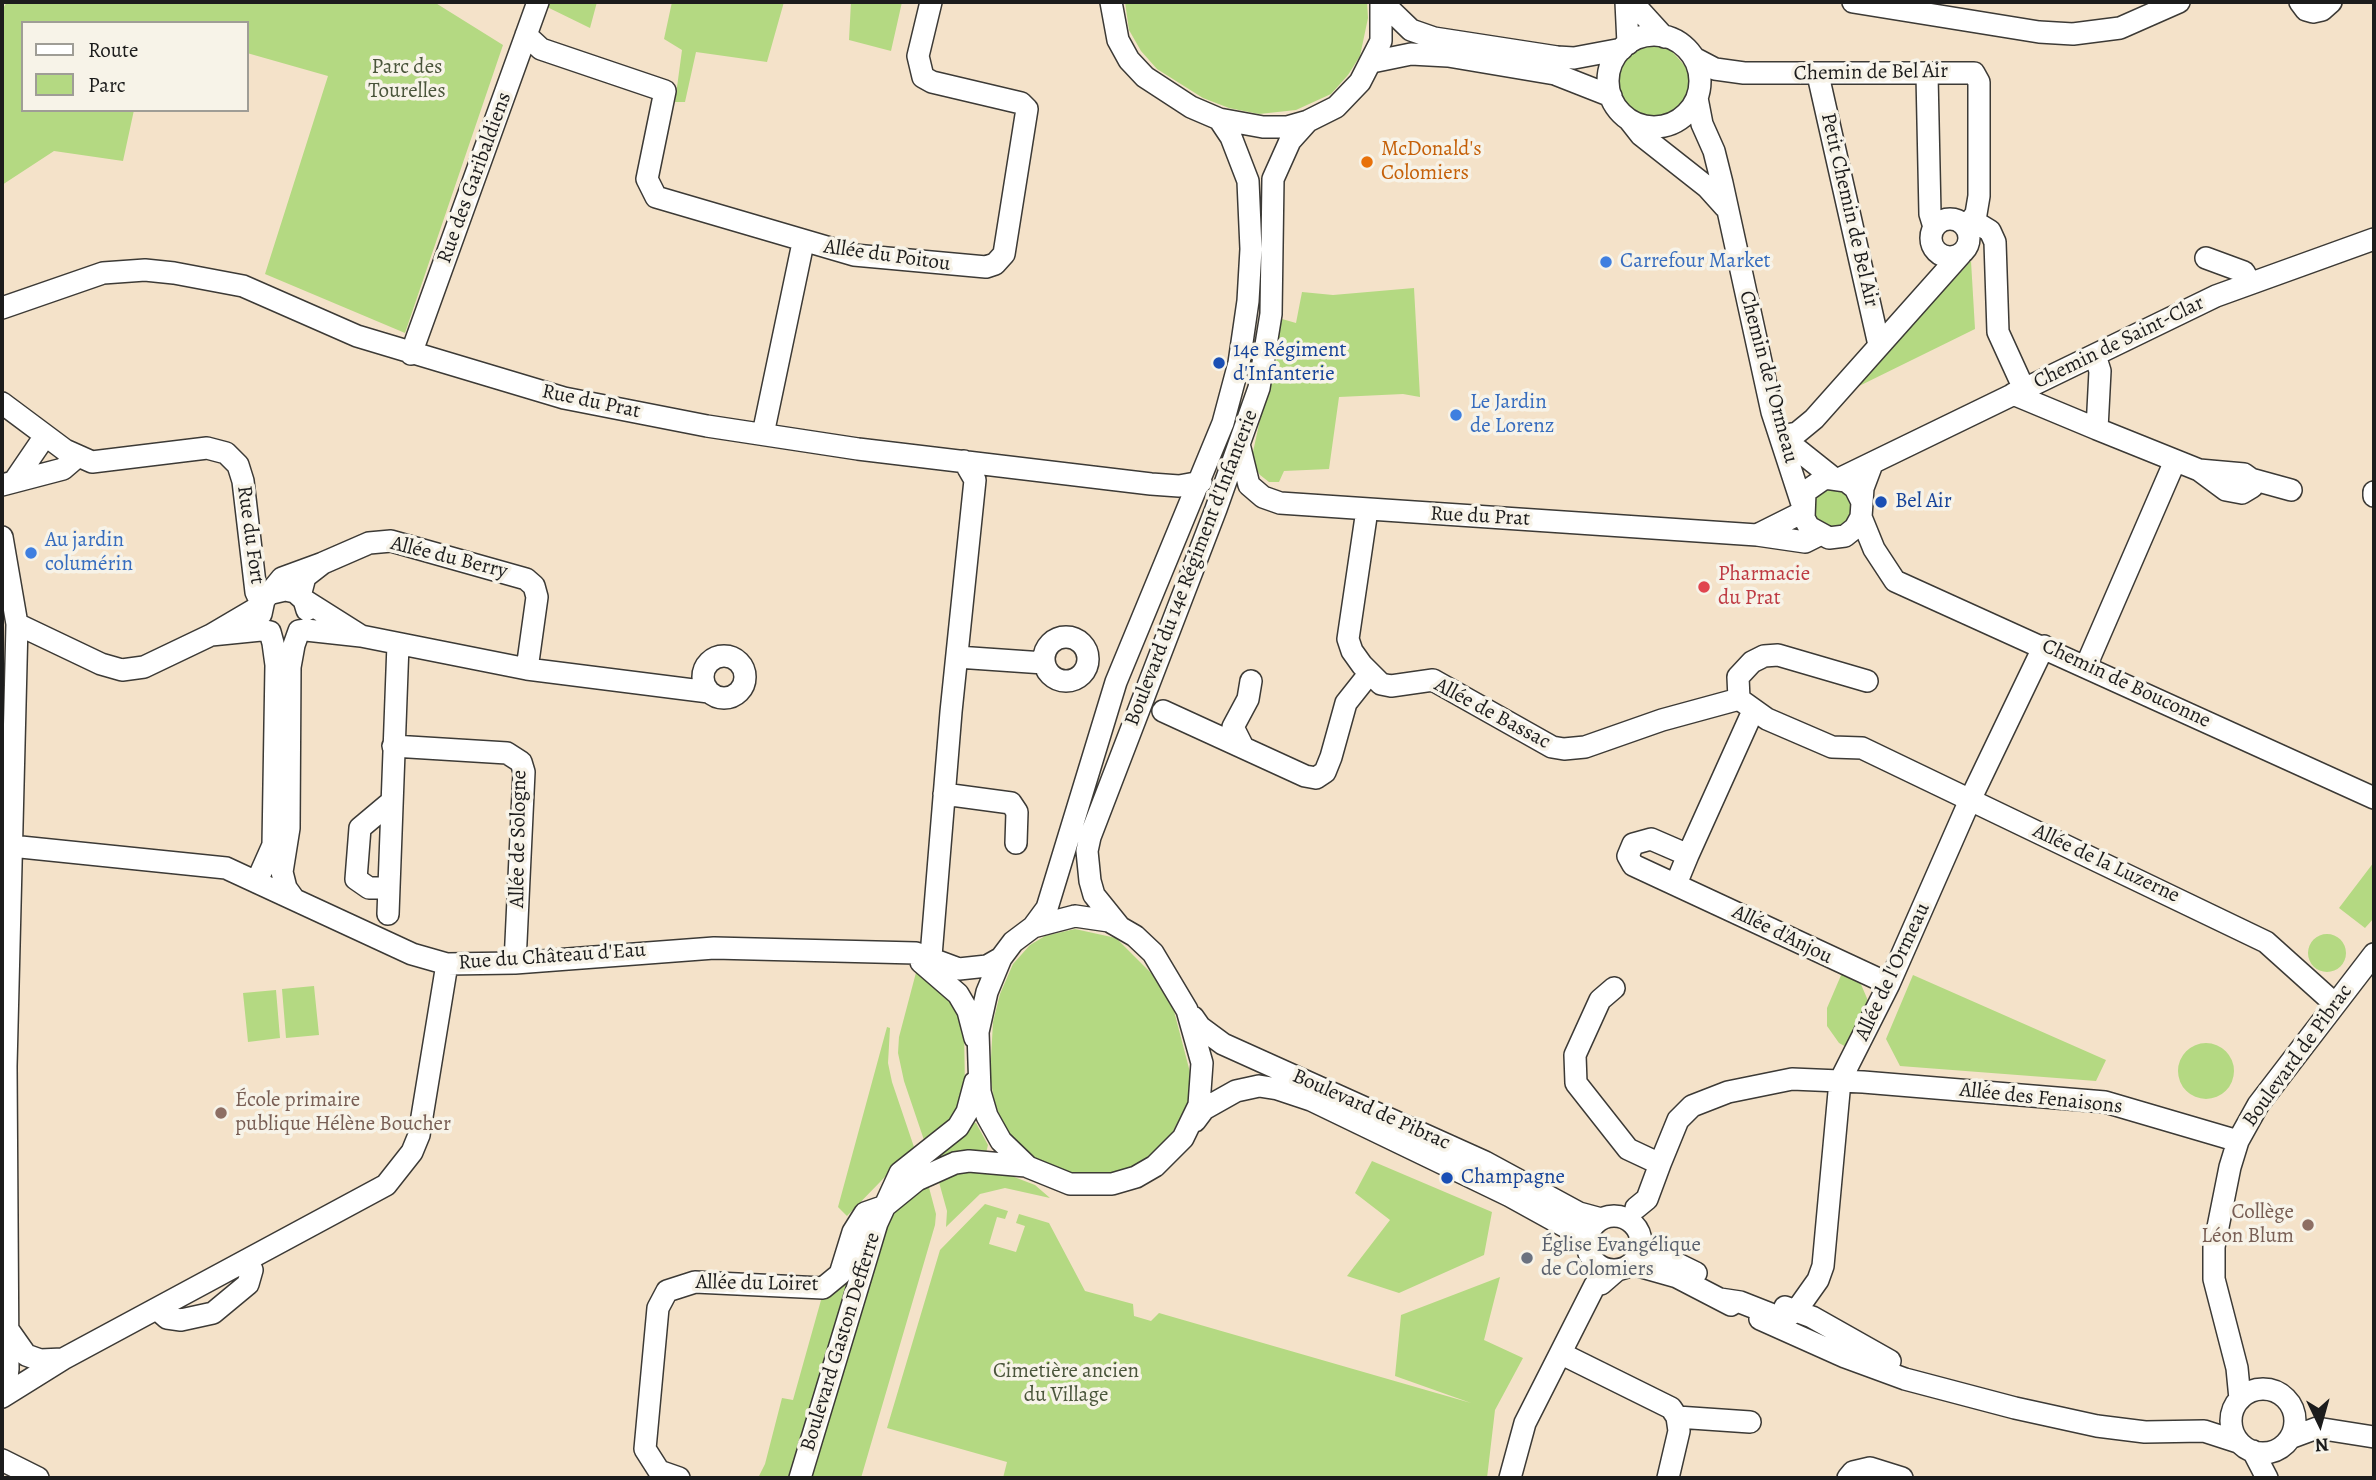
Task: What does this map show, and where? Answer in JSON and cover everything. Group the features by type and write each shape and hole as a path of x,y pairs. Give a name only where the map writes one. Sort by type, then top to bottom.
{"street":[{"name":"Rue des Garibaldiens","path":"411,354 538,2"},
{"name":"Allée du Poitou","path":"526,36 541,49 665,91 647,179 656,197 803,243 855,255 976,268 995,264 1004,254 1027,109 1021,103 932,82 923,77 918,56 931,2"},
{"path":"1098,2 1112,11 1129,61 1145,77 1181,101 1219,119 1263,127 1287,127 1308,121 1336,107 1360,82 1381,41 1384,24 1382,2"},
{"path":"1382,2 1411,30 1434,38 1574,58 1625,47 1645,37 1664,37"},
{"path":"1626,2 1625,47 1610,71 1611,96 1618,110 1629,120 1643,125 1665,126 1685,116 1698,95 1699,71 1694,58 1684,46 1664,37 1632,2"},
{"path":"1853,2 2039,32 2073,34 2120,28 2179,2"},
{"path":"2300,2 2306,10 2313,12 2322,10 2331,2"},
{"path":"1372,62 1411,54 1448,57 1555,74 1611,96"},
{"name":"Chemin de Bel Air","path":"1694,58 1715,69 1744,73 1927,75 1968,71 1978,76 1979,196 1969,223 1969,241 1961,254"},
{"name":"Chemin de Bel Air","path":"1698,95 1719,80 1744,73"},
{"name":"Petit Chemin de Bel Air","path":"1818,75 1879,345"},
{"path":"1927,75 1930,214 1934,227 1931,242 1934,249 1931,288"},
{"name":"Chemin de l'Ormeau","path":"1698,95 1702,124 1714,151 1772,412 1803,508"},
{"name":"Boulevard du 14e Régiment d'Infanterie","path":"1033,927 1049,901 1116,682 1201,482 1223,422 1238,363 1248,301 1251,249 1248,181 1231,137 1219,119"},
{"name":"Chemin de l'Ormeau","path":"1629,120 1641,135 1707,187 1726,209"},
{"name":"Boulevard du 14e Régiment d'Infanterie","path":"1119,926 1103,908 1090,881 1087,858 1090,837 1240,446 1267,356 1275,248 1273,179 1290,141 1308,121"},
{"path":"1934,227 1946,219 1969,223 1990,231 1995,242 1998,332 2019,391 2097,429 2199,470 2217,485 2237,494 2250,489 2251,479 2291,490"},
{"name":"Chemin de Saint-Clar","path":"1837,478 1872,464 2019,391 2250,283 2374,239"},
{"path":"762,434 803,243"},
{"path":"1934,249 1947,257 1961,254"},
{"path":"1781,436 1797,433 1806,427 1961,254"},
{"path":"2206,258 2244,272 2250,283"},
{"name":"Rue du Prat","path":"2,307 103,273 145,270 174,273 243,286 358,336 564,398 762,434 964,461 1152,484 1180,486 1201,482"},
{"path":"2095,355 2100,371 2097,429"},
{"name":"Rue du Fort","path":"2,403 77,457 101,463 207,448 231,456 243,481 256,592 267,599"},
{"path":"8,482 45,436"},
{"path":"1781,436 1820,471 1855,488 1862,510"},
{"name":"Rue du Prat","path":"1240,446 1246,478 1263,498 1297,505 1756,535 1805,542 1824,537"},
{"path":"8,482 63,469 77,457"},
{"path":"931,956 975,480 964,461"},
{"path":"2086,666 2175,461"},
{"path":"1837,478 1817,482 1805,492 1803,508 1809,527 1824,537 1845,536 1855,528 1862,510 1867,475 1872,464"},
{"path":"1756,535 1803,508"},
{"path":"1163,711 1306,776 1320,776 1331,757 1346,703 1369,674 1352,651 1348,639 1367,510"},
{"name":"Chemin de Bouconne","path":"1862,510 1883,565 1895,581 2044,646 2374,798"},
{"path":"2,537 17,624 4,1145 7,1354 4,1395"},
{"name":"Chemin de Bouconne","path":"1824,537 1883,565"},
{"name":"Allée du Berry","path":"211,635 267,599 282,578 369,542 391,541 526,579 534,586 537,597 527,669"},
{"name":"Allée du Berry","path":"302,598 304,577 323,563"},
{"path":"257,881 273,845 276,665 270,632 262,621 267,599 285,590 361,636"},
{"path":"294,899 284,883 282,867 289,828 290,667 299,631 307,616 302,598"},
{"path":"17,624 101,664 122,670 144,667 211,635 236,631 270,632 283,636 299,631 361,636 527,669 709,692"},
{"path":"1067,637 1077,640 1085,649 1088,659 1085,670 1077,678 1065,681 1049,674 1044,663 1045,652 1051,643 1067,637"},
{"path":"387,914 398,644"},
{"name":"Allée de l'Ormeau","path":"1796,1311 1818,1280 1823,1266 1840,1081 1889,984 1970,800 2044,646"},
{"path":"1676,884 1746,705 1738,677 1752,662 1764,656 1778,655 1867,681"},
{"path":"957,657 1044,663"},
{"path":"1085,670 1116,682"},
{"name":"Allée de Bassac","path":"1369,674 1391,687 1433,680 1560,749 1585,747 1746,705"},
{"path":"1243,747 1233,727 1248,699 1251,681"},
{"name":"Allée de la Luzerne","path":"1746,705 1832,747 1862,747 2266,942 2336,1004"},
{"name":"Allée de Sologne","path":"393,746 507,753 522,762 524,772 515,963"},
{"path":"944,794 1011,803 1017,812 1016,843"},
{"path":"388,888 369,888 356,879 361,825 391,802"},
{"name":"Allée d'Anjou","path":"1688,855 1651,839 1636,841 1629,851 1633,865 1889,984"},
{"name":"Rue du Château d'Eau","path":"11,846 202,864 235,871 412,954 447,964 515,963 714,948 904,952 931,956 959,969 987,966 1001,958"},
{"path":"1075,916 1097,917 1119,926 1135,936 1157,959 1187,1010 1198,1041 1203,1075 1199,1105 1189,1129 1155,1166 1136,1177 1112,1184 1070,1184 1028,1167 1009,1151 994,1130 983,1105 977,1069 977,1046 987,992 1001,958 1013,942 1033,927 1075,916"},
{"name":"Rue du Château d'Eau","path":"904,952 932,968 958,994 968,1011 977,1046"},
{"name":"Boulevard de Pibrac","path":"2236,1406 2237,1368 2214,1279 2214,1247 2223,1194 2238,1141 2258,1104 2374,954"},
{"path":"4,1395 63,1359 377,1192 406,1162 419,1135 447,964"},
{"path":"1614,988 1600,1000 1575,1055 1576,1083 1628,1149 1660,1164"},
{"name":"Boulevard de Pibrac","path":"1187,1010 1200,1027 1223,1044 1485,1162 1578,1213 1601,1219"},
{"name":"Boulevard Gaston Defferre","path":"800,1478 871,1240 884,1206 900,1173 958,1128 972,1098 977,1069"},
{"path":"1642,1203 1678,1120 1699,1102 1769,1082 1840,1081"},
{"name":"Allée des Fenaisons","path":"1840,1081 2105,1102 2238,1141"},
{"name":"Boulevard de Pibrac","path":"1189,1129 1204,1109 1227,1095 1248,1087 1278,1089 1311,1100 1510,1196 1577,1233 1589,1250"},
{"name":"Boulevard Gaston Defferre","path":"884,1206 917,1180 955,1163 985,1160 1028,1167"},
{"name":"Allée du Loiret","path":"679,1478 659,1471 646,1449 658,1308 663,1295 677,1286 695,1282 823,1288 840,1273 860,1219 867,1211 884,1206"},
{"path":"1609,1216 1627,1219 1640,1234 1629,1260 1601,1284 1595,1285 1592,1282 1589,1250 1594,1225 1609,1216"},
{"path":"1589,1250 1606,1270 1629,1260 1726,1287 1796,1311 1935,1385"},
{"path":"1629,1260 1677,1278 1845,1357 1905,1379 2015,1408 2096,1426 2155,1432 2204,1431 2262,1453 2317,1427"},
{"path":"158,1310 167,1318 181,1320 213,1313 233,1300 248,1284 252,1273 248,1261"},
{"path":"1510,1478 1525,1423 1595,1285"},
{"path":"1720,1299 1740,1302 1780,1317 1796,1311"},
{"path":"6,1327 26,1355 40,1360 63,1359"},
{"path":"1562,1353 1671,1408 1677,1417 1679,1431 1668,1478"},
{"path":"7,1354 12,1361 26,1370 42,1372"},
{"path":"2237,1368 2262,1390 2279,1395 2291,1408 2317,1427 2374,1437"},
{"path":"2204,1431 2262,1390"},
{"path":"2236,1406 2231,1423 2245,1447 2269,1478 2294,1418 2291,1408"},
{"path":"1677,1417 1750,1422"},
{"path":"2,1460 38,1478"},
{"path":"1848,1478 1853,1472 1870,1468 1902,1478"}],"green space":[{"name":"Parc des Tourelles","path":"7,2 434,2 503,45 405,333 265,274 328,76 248,53 248,21 21,21 21,112 134,112 123,161 54,151 2,185 2,10"},
{"path":"546,2 597,2 590,28 545,6"},
{"path":"672,2 784,2 767,62 696,52 685,102 675,102 682,50 664,39"},
{"path":"851,2 902,2 891,51 849,40"},
{"path":"1125,2 1367,2 1368,18 1360,56 1331,94 1296,110 1259,114 1229,108 1203,98 1157,69 1141,51 1129,30"},
{"path":"1647,44 1669,48 1685,66 1690,78 1686,101 1668,117 1657,120 1645,119 1625,105 1617,83 1627,54 1636,47"},
{"path":"1971,261 1975,329 1853,389"},
{"path":"1414,288 1420,397 1403,394 1339,397 1329,469 1284,471 1279,482 1269,482 1260,475 1251,461 1282,319 1296,323 1302,292 1333,295"},
{"path":"1823,487 1842,487 1854,502 1851,521 1835,531 1817,526 1810,500"},
{"path":"2374,862 2374,918 2365,928 2339,908"},
{"path":"1075,929 1116,938 1152,974 1174,1011 1191,1076 1190,1098 1168,1141 1134,1167 1108,1176 1075,1175 1031,1157 1009,1136 1003,1125 994,1100 990,1076 993,1022 1000,994 1013,964 1030,945 1045,936"},
{"path":"2327,934 2341,939 2346,953 2341,967 2327,972 2313,967 2308,953 2313,939"},
{"path":"918,965 949,991 964,1030 965,1088 955,1117 925,1143 904,1081 898,1053 899,1037"},
{"path":"1842,973 1860,982 1869,1003 1848,1048 1839,1043 1827,1026 1827,1008"},
{"path":"1913,975 2106,1060 2096,1081 1900,1066 1886,1039"},
{"path":"314,986 319,1035 286,1038 282,989"},
{"path":"276,990 280,1038 248,1042 243,993"},
{"path":"887,1027 890,1028 888,1063 892,1082 914,1147 847,1216 838,1207"},
{"path":"2206,1043 2217,1045 2226,1051 2232,1060 2232,1082 2226,1091 2217,1097 2206,1099 2195,1097 2186,1091 2180,1082 2178,1071 2180,1060 2186,1051 2195,1045"},
{"path":"971,1122 976,1123 988,1145 986,1153 936,1159"},
{"path":"1372,1161 1492,1212 1484,1255 1399,1293 1347,1276 1390,1220 1355,1193"},
{"path":"953,1170 996,1170 1035,1185 1050,1198 1005,1188 980,1194 946,1227 947,1211 937,1175"},
{"path":"927,1180 936,1214 935,1225 861,1478 810,1478 883,1235 899,1204"},
{"name":"Cimetière ancien du Village","path":"985,1204 1008,1211 1005,1219 997,1217 989,1244 1016,1252 1025,1226 1016,1223 1019,1214 1049,1223 1085,1291 1133,1304 1134,1316 1151,1321 1159,1313 1471,1403 1395,1376 1401,1315 1500,1277 1484,1340 1523,1358 1495,1410 1487,1478 1003,1478 1007,1462 887,1428 940,1250"},
{"path":"844,1278 849,1279 791,1478 758,1478 765,1464 782,1398 793,1400 823,1293"}],"place":[{"name":"McDonald's Colomiers","path":"1367,162"},
{"name":"Carrefour Market","path":"1606,262"},
{"name":"14e Régiment d'Infanterie","path":"1219,363"},
{"name":"Le Jardin de Lorenz","path":"1456,415"},
{"name":"Bel Air","path":"1881,502"},
{"name":"Au jardin columérin","path":"31,553"},
{"name":"Pharmacie du Prat","path":"1704,587"},
{"name":"École primaire publique Hélène Boucher","path":"221,1113"},
{"name":"Champagne","path":"1447,1178"},
{"name":"Collège Léon Blum","path":"2308,1225"},
{"name":"Église Evangélique de Colomiers","path":"1527,1258"}]}
